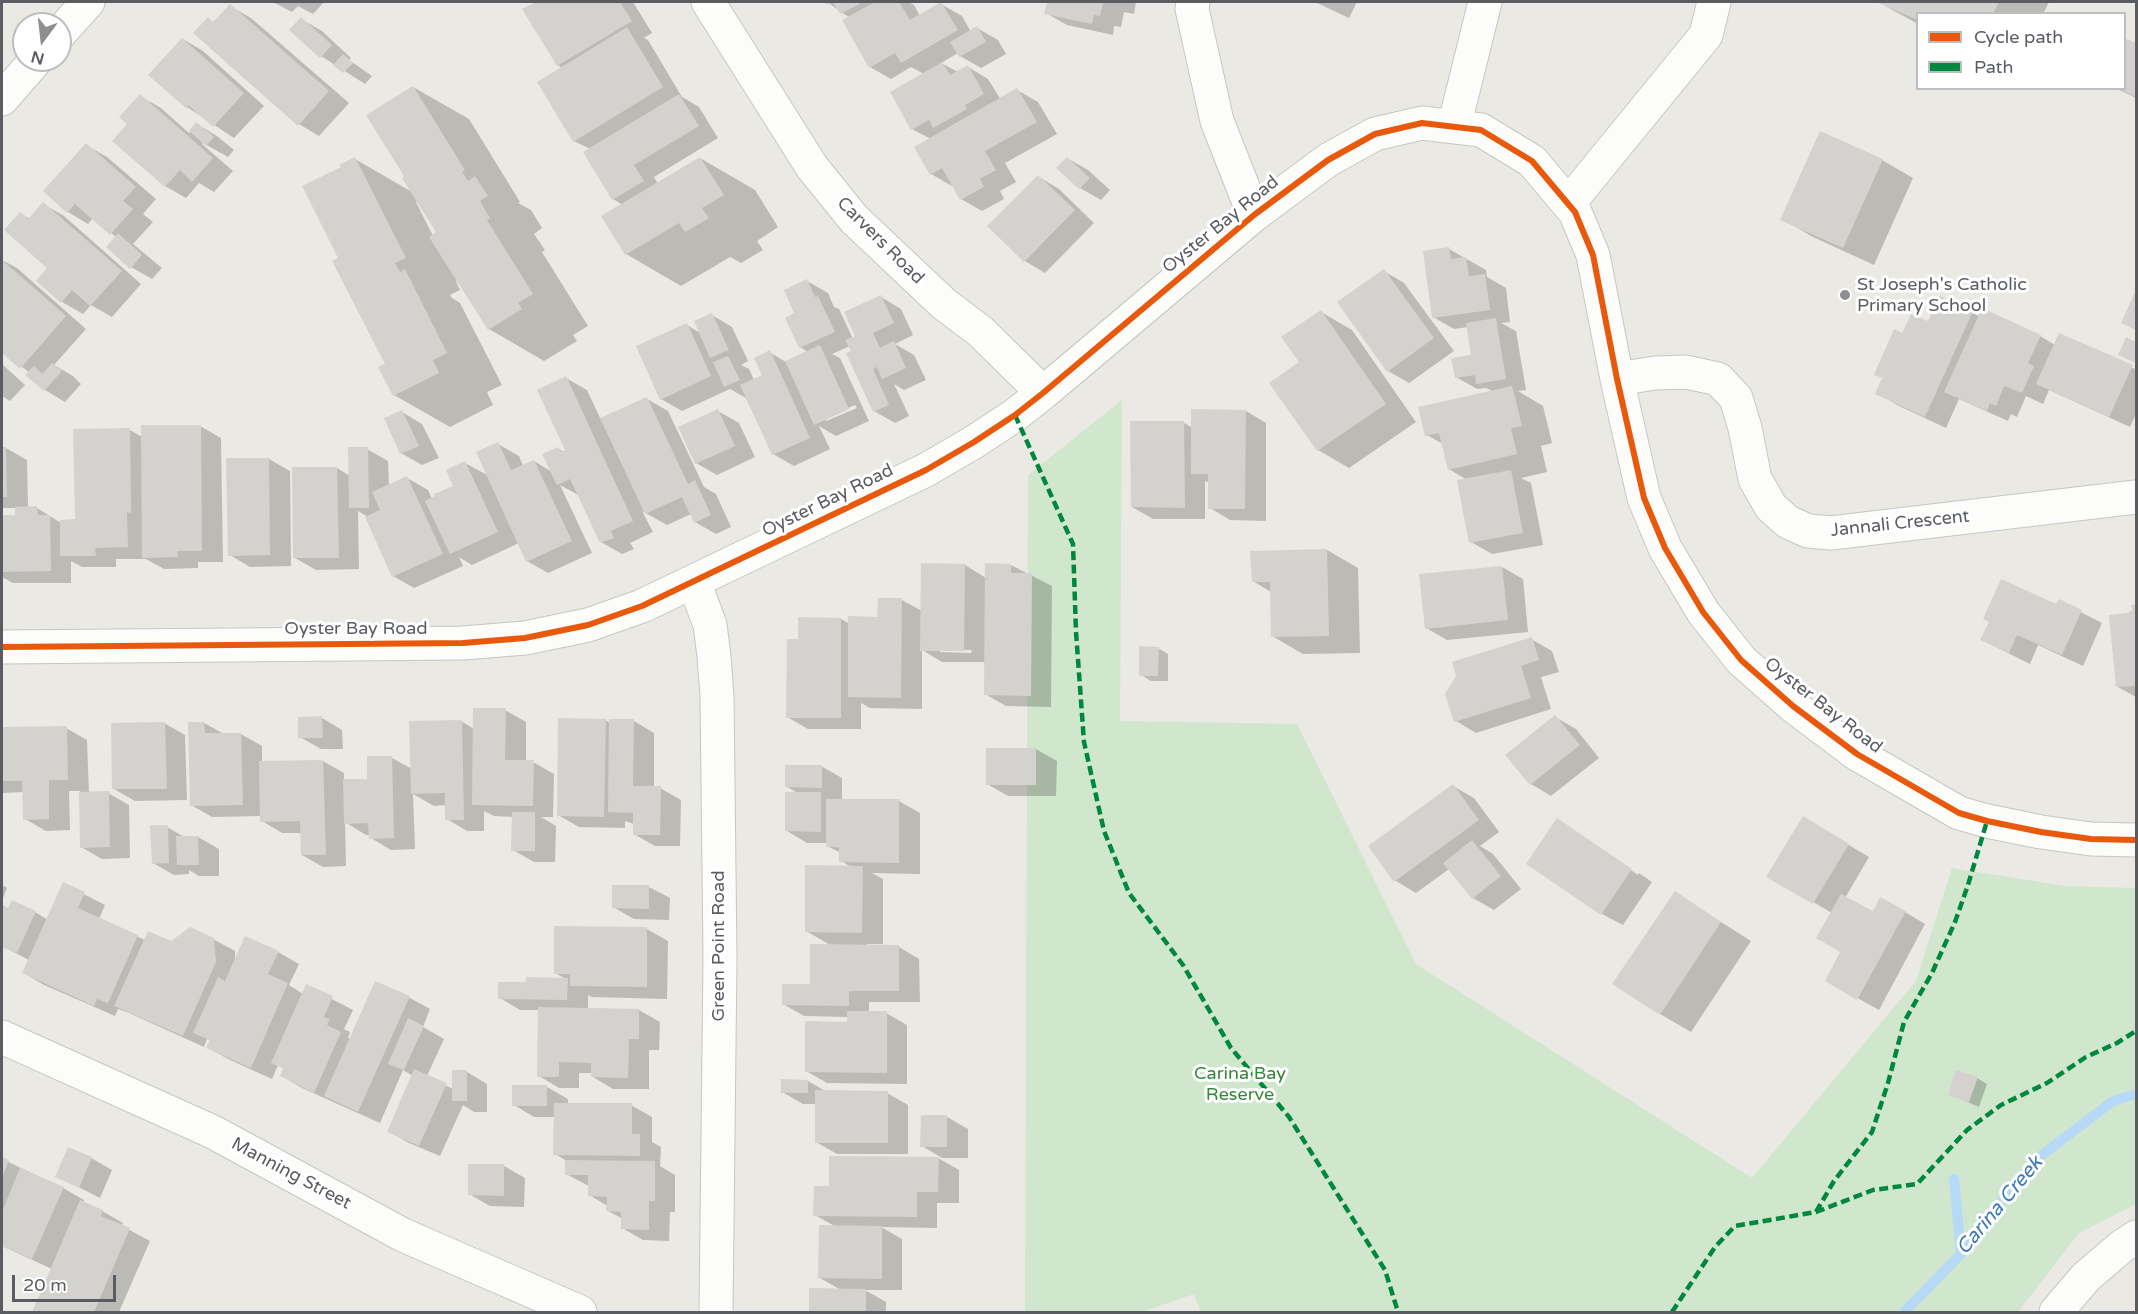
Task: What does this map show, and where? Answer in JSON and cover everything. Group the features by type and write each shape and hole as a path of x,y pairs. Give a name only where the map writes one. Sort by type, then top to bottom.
{"street":[{"name":"Carvers Road","path":"708,2 812,167 854,219 944,304 980,331 1043,393"},
{"path":"1193,2 1192,9 1217,121 1254,215"},
{"path":"1454,127 1485,2"},
{"path":"1568,204 1706,35 1714,2"},
{"path":"72,17 83,3"},
{"path":"2,99 26,72"},
{"name":"Oyster Bay Road","path":"2,647 463,643 525,638 588,625 642,606 926,470 1015,415 1254,215 1328,160 1375,134 1422,123 1481,130 1532,161 1575,212 1593,255 1617,379 1644,498 1665,548 1703,612 1735,652 1793,706 1857,754 1959,813 2041,832 2091,839 2136,840"},
{"name":"Jannali Crescent","path":"1617,379 1655,373 1686,372 1718,379 1736,398 1745,428 1755,479 1771,507 1788,522 1808,531 1831,533 2136,496"},
{"name":"Green Point Road","path":"694,582 710,625 717,696 720,958 716,1312"},
{"name":"Manning Street","path":"2,1037 213,1132 403,1234 580,1312"},
{"path":"2056,1312 2086,1277 2121,1246 2136,1237"}],"green space":[{"name":"Carina Bay Reserve","path":"1122,400 1120,721 1297,724 1416,964 1752,1178 1916,981 1952,868 2065,886 2136,888 2136,1204 2079,1233 2018,1312 1201,1312 1194,1294 1142,1312 1025,1312 1028,475"}],"building":[{"path":"536,2 620,2 632,21 557,66 522,9"},
{"path":"833,2 863,2 840,14"},
{"path":"875,2 899,2 910,20 941,2 958,30 901,63 895,53 869,68 842,20"},
{"path":"1047,2 1103,2 1100,16 1094,15 1092,24 1044,14"},
{"path":"1876,2 1999,2 1994,12 1916,12 1916,19"},
{"path":"230,4 329,91 298,126 193,33 208,17 213,22"},
{"path":"301,17 332,45 320,58 289,30"},
{"path":"977,26 986,42 959,57 950,42"},
{"path":"627,27 663,87 573,142 537,82"},
{"path":"182,38 244,93 213,127 188,105 186,108 148,75"},
{"path":"2126,39 2136,43 2136,97 2121,90 2126,90"},
{"path":"343,54 353,63 343,73 333,65"},
{"path":"942,62 950,75 968,65 984,94 965,105 967,109 933,128 929,120 911,130 890,92"},
{"path":"413,86 465,170 462,172 468,181 475,176 488,196 480,201 490,218 487,220 533,294 518,303 522,309 488,330 429,237 436,232 366,115"},
{"path":"1017,88 1037,122 985,151 996,170 980,179 984,187 960,200 942,168 930,175 914,147"},
{"path":"140,94 213,158 192,182 180,170 165,187 112,141 127,124 119,117"},
{"path":"679,94 699,126 634,165 644,181 612,200 583,152"},
{"path":"196,122 214,137 206,146 189,131"},
{"path":"1820,131 1883,159 1843,248 1780,220"},
{"path":"86,143 136,187 123,201 133,209 110,235 75,204 67,213 43,191"},
{"path":"355,157 406,258 395,263 400,272 405,269 447,353 433,360 439,373 393,396 378,367 385,364 332,261 338,258 302,186 341,167 339,165"},
{"path":"700,157 724,195 702,208 709,218 685,232 679,223 625,255 601,216"},
{"path":"1067,157 1090,178 1079,189 1056,168"},
{"path":"1038,175 1075,210 1024,262 987,226"},
{"path":"43,202 122,271 90,306 72,290 61,303 36,281 47,268 4,230 20,212 28,219"},
{"path":"118,233 142,255 130,269 106,247"},
{"path":"1449,247 1451,259 1466,257 1469,276 1485,274 1490,310 1432,318 1423,251"},
{"path":"2,260 66,316 20,369 2,353"},
{"path":"1384,269 1434,338 1387,372 1337,302"},
{"path":"807,279 835,332 799,348 785,318 794,313 784,290"},
{"path":"2136,290 2136,330 2121,323"},
{"path":"881,295 894,323 873,333 880,348 894,341 906,368 882,379 877,367 873,369 889,405 873,412 846,353 851,351 845,340 855,336 844,312"},
{"path":"1940,296 1973,311 1925,417 1875,394 1882,378 1874,375 1894,329 1902,333 1911,314 1928,321"},
{"path":"1982,308 2041,335 2028,363 2034,366 2022,393 2004,386 1996,406 1990,403 1987,411 1944,392"},
{"path":"1321,310 1386,404 1317,451 1269,383 1299,362 1281,337"},
{"path":"712,313 729,350 710,358 694,321"},
{"path":"1496,318 1506,379 1476,384 1475,375 1455,378 1451,358 1471,355 1466,323"},
{"path":"687,323 711,376 660,400 636,346"},
{"path":"2059,333 2133,365 2109,417 2036,384"},
{"path":"2126,337 2136,342 2136,363 2118,355"},
{"path":"820,345 849,409 814,425 785,361"},
{"path":"770,350 810,438 772,455 740,385 762,375 754,358"},
{"path":"728,356 740,380 724,387 713,362"},
{"path":"52,363 62,371 44,391 25,375 34,366 42,374"},
{"path":"566,376 633,521 611,531 614,538 600,543 570,479 557,485 542,454 558,447 561,452 565,450 537,390"},
{"path":"1512,386 1522,426 1511,428 1517,454 1448,470 1439,433 1425,436 1418,407"},
{"path":"647,397 688,484 695,480 711,515 694,523 682,497 645,514 600,418"},
{"path":"718,409 735,446 695,464 678,427"},
{"path":"1191,409 1246,410 1245,509 1208,509 1208,474 1191,474"},
{"path":"402,410 419,446 400,454 384,418"},
{"path":"1130,421 1184,421 1185,508 1131,507"},
{"path":"141,425 201,425 202,551 177,551 178,557 142,558"},
{"path":"130,428 131,513 127,512 128,547 95,548 96,556 60,556 60,520 75,519 73,429"},
{"path":"498,442 511,470 534,460 572,541 526,562 476,452"},
{"path":"2,447 6,447 7,497 2,497"},
{"path":"348,447 368,447 369,508 349,508"},
{"path":"226,458 269,458 270,555 228,556"},
{"path":"465,461 498,532 450,554 425,501 435,496 434,494 453,486 446,470"},
{"path":"292,467 337,467 339,558 293,558"},
{"path":"1511,470 1523,533 1469,543 1457,480"},
{"path":"407,476 443,554 392,577 365,517 380,510 372,492"},
{"path":"37,506 38,515 50,515 51,571 2,572 2,515 15,515 15,507"},
{"path":"1327,549 1329,636 1271,637 1270,582 1252,582 1250,551"},
{"path":"921,563 965,564 964,651 920,651"},
{"path":"985,563 1011,564 1011,573 1032,573 1031,696 984,695"},
{"path":"1502,566 1508,620 1425,629 1419,574"},
{"path":"2001,579 2056,604 2059,599 2082,610 2062,655 2017,635 2009,653 1980,640 1989,622 1983,619"},
{"path":"878,598 902,598 901,698 848,697 848,616 877,617"},
{"path":"2136,604 2136,686 2116,687 2109,615 2129,613 2132,611 2131,605"},
{"path":"798,617 841,618 841,718 786,718 787,639 798,639"},
{"path":"1532,637 1539,660 1521,666 1531,698 1454,722 1445,694 1456,676 1452,662"},
{"path":"1139,646 1159,647 1158,676 1139,676"},
{"path":"473,708 506,708 505,760 534,760 533,806 472,805"},
{"path":"1555,715 1580,745 1530,785 1505,755"},
{"path":"322,716 323,738 298,738 298,717"},
{"path":"558,718 606,719 604,817 557,816"},
{"path":"609,719 634,719 633,786 661,786 660,835 633,835 633,813 608,812"},
{"path":"462,720 464,820 445,820 445,793 411,794 409,721"},
{"path":"165,722 167,789 112,789 111,723"},
{"path":"188,722 204,722 205,733 241,733 243,805 190,806"},
{"path":"67,726 68,780 49,780 49,819 23,820 22,781 2,781 2,727"},
{"path":"986,748 1036,748 1036,785 986,785"},
{"path":"367,756 392,756 394,838 369,839 368,823 344,824 343,779 367,779"},
{"path":"323,760 326,855 301,855 300,821 260,822 259,761"},
{"path":"785,765 822,765 822,788 785,787"},
{"path":"1453,784 1479,820 1394,882 1368,846"},
{"path":"109,791 110,847 80,848 79,792"},
{"path":"785,792 821,792 821,832 785,831"},
{"path":"826,799 899,799 899,863 839,862 839,847 826,847"},
{"path":"512,812 535,812 535,851 511,851"},
{"path":"1803,816 1849,844 1813,904 1766,877"},
{"path":"1557,818 1632,869 1601,915 1526,864"},
{"path":"150,825 168,825 169,863 152,864"},
{"path":"176,836 198,836 199,865 177,865"},
{"path":"1472,840 1501,876 1472,899 1443,863"},
{"path":"805,865 863,866 862,933 805,932"},
{"path":"63,882 85,892 78,908 138,935 108,1003 97,999 94,1006 22,973"},
{"path":"612,885 649,885 649,909 612,908"},
{"path":"1675,891 1721,922 1660,1015 1612,984"},
{"path":"1841,894 1873,911 1880,897 1906,911 1857,1000 1825,981 1840,952 1816,938"},
{"path":"12,900 36,911 17,953 2,947 2,905 8,908"},
{"path":"554,926 647,927 647,987 570,986 570,974 554,974"},
{"path":"190,927 214,938 216,962 183,1036 114,1006 148,931 171,941"},
{"path":"245,936 279,951 268,974 288,983 251,1068 206,1048 210,1040 193,1033 218,977 225,981"},
{"path":"810,944 899,945 899,991 849,991 849,1006 782,1005 782,984 810,984"},
{"path":"526,977 568,978 567,1000 498,999 498,982 526,982"},
{"path":"375,981 410,996 358,1112 324,1096"},
{"path":"306,984 333,996 324,1017 330,1019 327,1025 341,1032 314,1093 280,1076 283,1068 271,1063"},
{"path":"538,1007 639,1009 639,1039 629,1039 628,1078 591,1077 591,1063 559,1062 559,1077 537,1077"},
{"path":"847,1011 887,1011 887,1073 805,1072 805,1021 847,1022"},
{"path":"408,1018 424,1026 404,1070 388,1064"},
{"path":"414,1069 447,1083 419,1146 387,1132"},
{"path":"452,1070 467,1070 467,1101 452,1101"},
{"path":"1956,1070 1978,1077 1969,1102 1948,1095"},
{"path":"781,1079 808,1080 808,1093 781,1093"},
{"path":"512,1085 547,1085 547,1106 512,1106"},
{"path":"815,1090 888,1091 888,1143 815,1143"},
{"path":"554,1103 632,1103 632,1134 640,1134 640,1156 553,1155"},
{"path":"921,1115 947,1115 947,1147 920,1147"},
{"path":"68,1147 92,1157 79,1188 55,1177"},
{"path":"829,1156 939,1157 938,1192 917,1192 917,1217 813,1216 814,1186 829,1186"},
{"path":"2,1157 9,1160 2,1178"},
{"path":"565,1160 655,1161 655,1201 649,1201 649,1230 621,1229 621,1212 606,1211 607,1197 588,1196 588,1175 565,1175"},
{"path":"468,1164 504,1164 504,1196 468,1195"},
{"path":"20,1168 64,1187 32,1259 2,1246 2,1212"},
{"path":"80,1200 103,1210 101,1216 130,1228 94,1312 32,1312"},
{"path":"819,1225 882,1226 882,1279 818,1278"},
{"path":"809,1288 866,1289 866,1312 809,1312"}],"waterway":[{"name":"Carina Creek","path":"1904,1312 1961,1254 2034,1161 2113,1101 2136,1094"},
{"path":"1954,1179 1961,1254"}],"marked path":[{"path":"1015,415 1073,544 1076,632 1084,742 1104,831 1129,893 1183,965 1231,1048 1289,1117 1385,1270 1398,1312"},
{"path":"1816,1212 1834,1181 1872,1132 1904,1022 1932,973 1955,922 1987,821"},
{"path":"1672,1312 1715,1247 1735,1226 1816,1212 1873,1190 1917,1184 1967,1130 2001,1105 2047,1083 2086,1057 2117,1043 2136,1031"}],"cycle path":[{"path":"2,647 463,643 525,638 588,625 642,606 926,470 974,442 1043,393 1254,215 1328,160 1375,134 1422,123 1481,130 1532,161 1575,212 1593,255 1617,379 1644,498 1665,548 1703,612 1741,660 1793,706 1857,754 1959,813 2041,832 2091,839 2136,840"}],"place":[{"name":"St Joseph's Catholic Primary School","path":"1845,295"}]}
